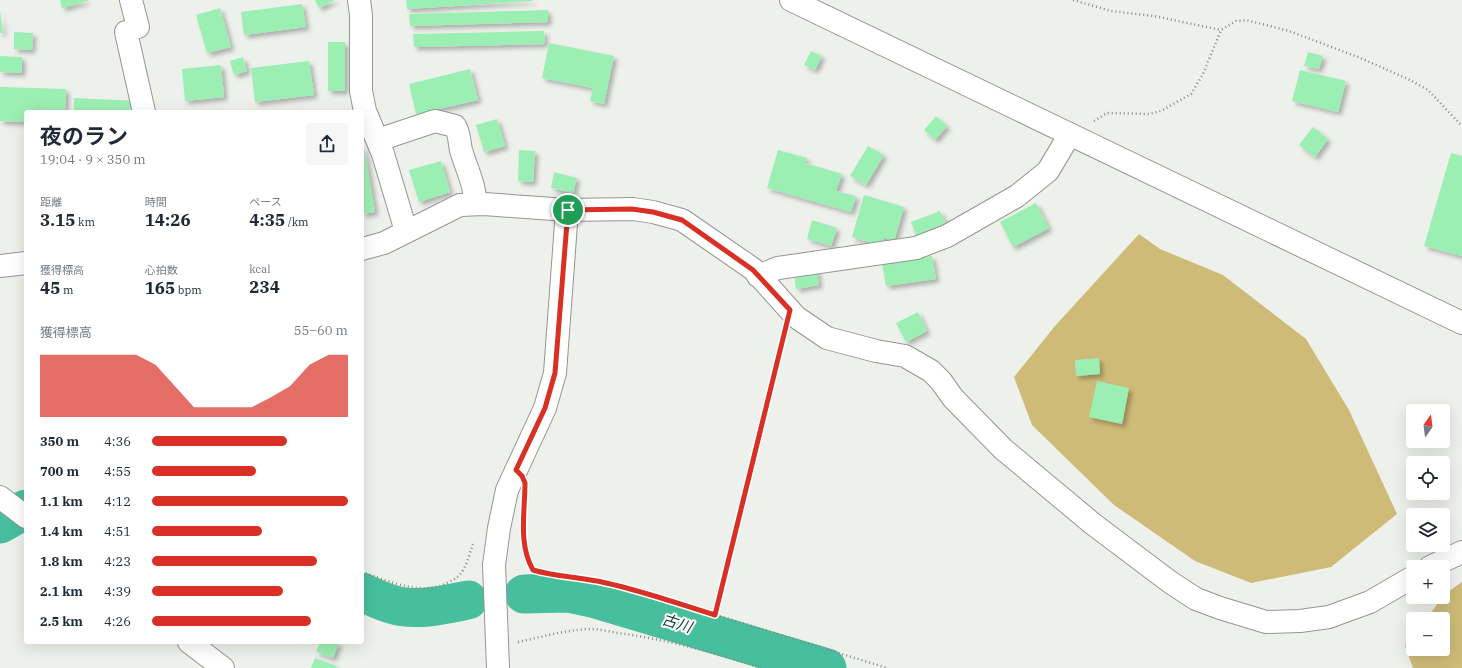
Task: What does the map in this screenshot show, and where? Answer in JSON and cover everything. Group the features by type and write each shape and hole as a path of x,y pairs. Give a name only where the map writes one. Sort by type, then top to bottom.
{"street":[{"path":"130,0 132,29 144,110"},
{"path":"360,0 361,91 365,116 378,140 406,232"},
{"path":"791,0 1462,323"},
{"path":"378,140 434,121 455,126 459,132 460,149 476,196 475,204"},
{"path":"758,276 778,268 916,248 947,236 1017,196 1048,171 1070,134"},
{"path":"364,248 384,243 460,205 475,204 568,210 632,209 682,220 753,270 796,317 827,338 876,351 905,356 922,364 941,380 954,398 1003,449 1092,524 1170,582 1196,599 1266,622 1300,621 1329,617 1370,602 1406,581"},
{"path":"498,661 494,565 499,528 507,490 545,408 555,373 568,210"},
{"path":"0,266 24,263"},
{"path":"0,497 24,515"},
{"path":"1445,560 1462,552"},
{"path":"192,644 223,668"}],"path":[{"path":"1073,0 1111,11 1154,16 1221,30"},
{"path":"1070,134 1106,113 1149,114 1161,111 1191,94 1203,74 1221,30 1236,22 1246,20 1289,31 1408,78 1428,90 1462,126"},
{"path":"715,615 790,310"},
{"path":"524,519 525,552 533,570 545,574 581,578 623,586 887,668"},
{"path":"364,573 400,584 426,589 443,585 458,577 463,570 475,540"},
{"path":"498,661 516,642 544,637 563,631 591,629 649,638 732,658 762,668"}],"shaded area":[{"path":"1139,234 1160,249 1223,275 1306,339 1349,410 1397,514 1331,567 1251,583 1195,561 1114,505 1032,425 1014,377 1055,326"},
{"path":"1462,582 1462,668 1413,668 1409,656 1450,656 1450,612 1431,612 1437,604 1450,604 1450,590"}],"building":[{"path":"60,0 90,0 62,8"},
{"path":"315,0 335,0 319,8"},
{"path":"406,0 532,0 532,1 407,9"},
{"path":"302,4 306,27 244,35 241,12"},
{"path":"220,8 231,47 207,53 196,15"},
{"path":"0,10 3,33 0,33"},
{"path":"548,10 548,22 410,26 409,14"},
{"path":"544,31 545,44 414,47 413,34"},
{"path":"14,32 33,33 32,50 14,49"},
{"path":"328,42 345,42 345,91 328,91"},
{"path":"549,43 614,56 604,104 590,101 593,88 542,78"},
{"path":"811,51 822,56 815,70 804,65"},
{"path":"1308,52 1323,56 1319,69 1304,66"},
{"path":"0,56 22,57 22,73 0,72"},
{"path":"243,57 247,71 234,75 230,61"},
{"path":"309,61 314,95 255,102 251,68"},
{"path":"221,65 224,97 185,101 182,69"},
{"path":"470,69 478,100 416,114 409,84"},
{"path":"1300,70 1346,81 1338,112 1292,101"},
{"path":"0,87 66,89 65,110 24,110 24,122 0,121"},
{"path":"74,98 138,101 137,110 74,110"},
{"path":"936,116 947,126 935,140 924,130"},
{"path":"497,119 505,146 484,152 476,125"},
{"path":"1313,127 1328,139 1315,157 1299,145"},
{"path":"868,146 884,155 866,185 850,176"},
{"path":"364,147 375,212 364,214"},
{"path":"519,150 535,151 533,182 518,181"},
{"path":"778,150 807,158 805,163 842,174 836,191 856,196 851,212 767,188"},
{"path":"1451,153 1462,156 1462,256 1424,246"},
{"path":"441,161 450,192 419,202 409,170"},
{"path":"554,172 577,178 573,193 551,188"},
{"path":"864,195 904,207 894,241 884,238 882,246 852,237"},
{"path":"1036,203 1049,228 1013,247 1000,222"},
{"path":"940,211 947,227 917,238 911,222"},
{"path":"812,220 837,228 831,246 807,239"},
{"path":"932,256 936,279 886,286 882,263"},
{"path":"817,270 819,285 796,289 794,273"},
{"path":"918,312 927,331 906,342 896,323"},
{"path":"1099,358 1100,374 1076,376 1075,360"},
{"path":"1097,381 1129,388 1122,424 1089,417"},
{"path":"319,644 338,644 333,658 316,652"},
{"path":"315,658 337,666 336,668 311,668"}],"waterway":[{"name":"古川","path":"0,524 24,510"},
{"name":"古川","path":"364,593 387,603 419,608 468,600"},
{"name":"古川","path":"524,594 568,593 596,599 827,668"}],"route":[{"path":"632,209 653,212 682,220 753,270 790,310 715,615 650,596 623,586 581,578 545,574 533,570 528,562 525,552 524,533 525,483 522,476 516,470 545,408 555,373 568,210 632,209"}]}
